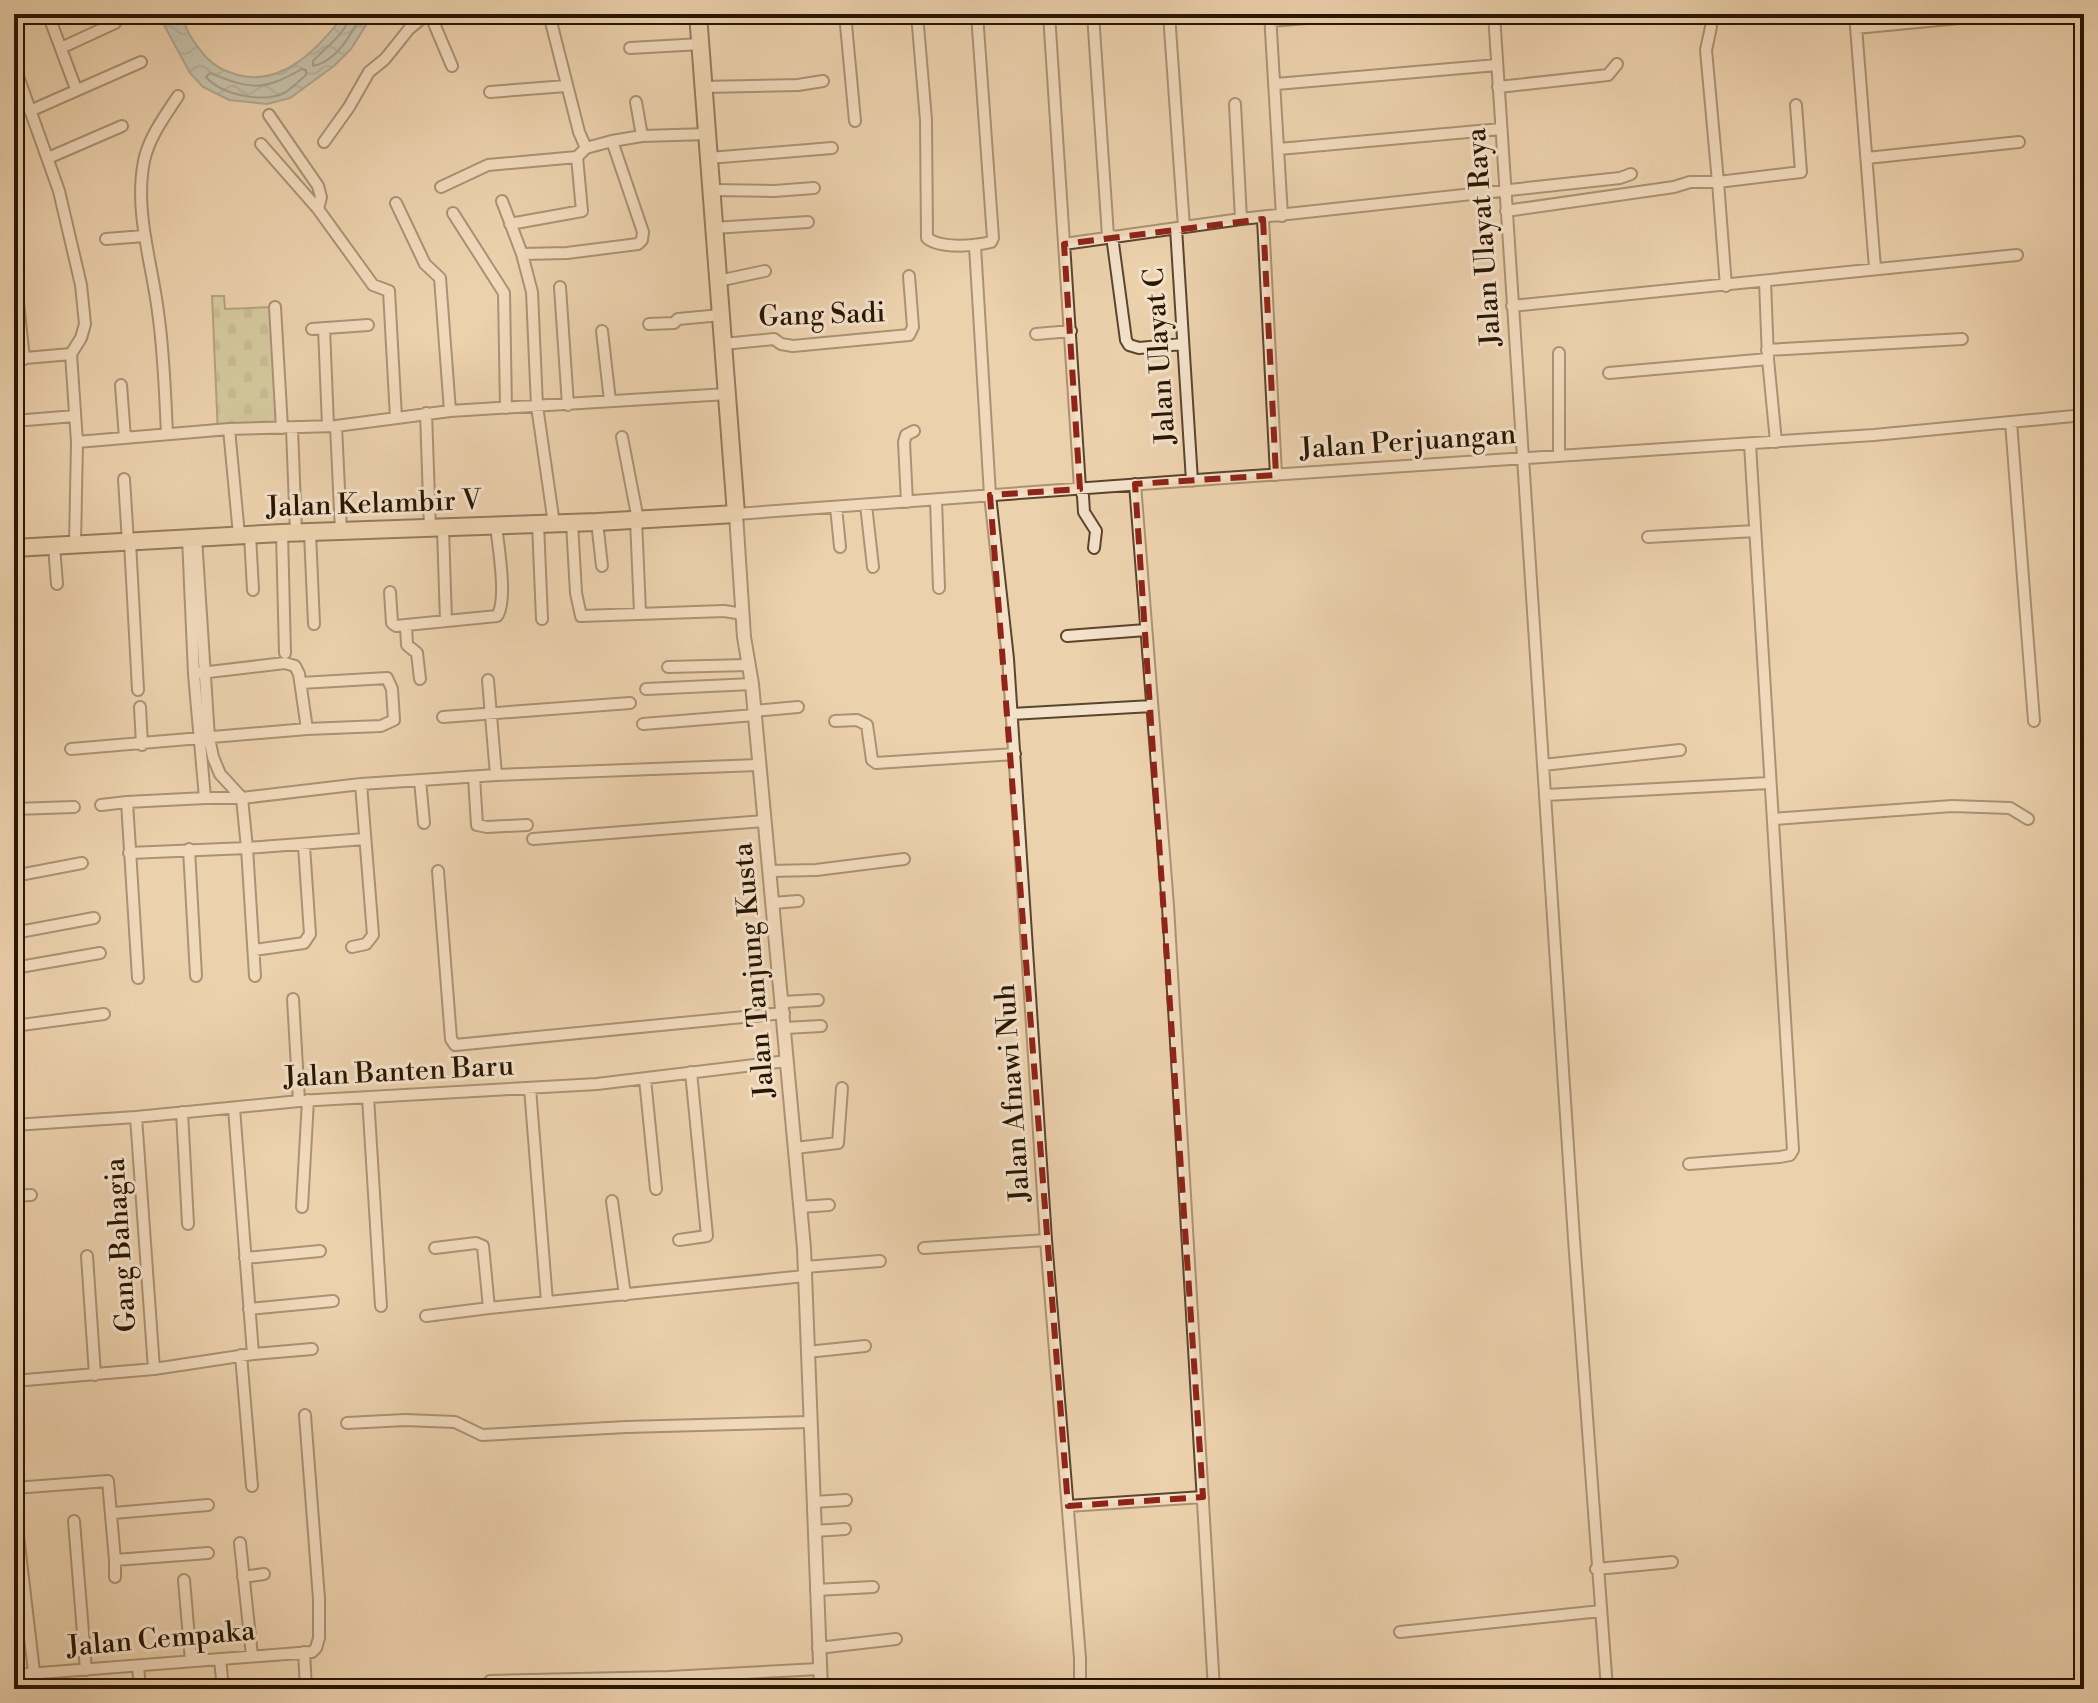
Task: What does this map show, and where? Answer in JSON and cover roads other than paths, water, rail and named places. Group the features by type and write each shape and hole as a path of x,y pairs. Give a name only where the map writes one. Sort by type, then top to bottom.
{"main road":[{"path":"698,16 736,514"},
{"name":"Jalan Kelambir V","path":"14,548 736,514"}],"street":[{"path":"48,14 76,89"},
{"path":"324,142 369,72 385,59 409,29 429,14 452,66"},
{"path":"549,14 566,86 586,148"},
{"path":"698,16 736,14"},
{"path":"845,14 855,121"},
{"path":"917,14 926,120 927,238 934,243 975,246 991,242 993,238 977,14"},
{"path":"1049,14 1080,488 1084,512 1096,531 1094,548"},
{"path":"1093,14 1110,236 1126,340 1129,345 1139,348 1182,344"},
{"name":"Jalan Ulayat C","path":"1169,14 1180,227 1182,344 1192,481"},
{"path":"1282,216 1270,17 1354,14"},
{"name":"Jalan Ulayat Raya","path":"1494,14 1596,1569 1607,1689"},
{"path":"1855,14 1875,268"},
{"path":"1856,28 1990,15"},
{"path":"61,48 115,23"},
{"path":"1711,27 1706,50 1726,286"},
{"path":"630,48 701,44"},
{"path":"30,111 141,62"},
{"path":"1498,87 1608,75 1617,64"},
{"path":"14,65 59,191 81,285 85,324 71,354 77,442 75,544"},
{"path":"1276,84 1497,65"},
{"path":"704,87 798,85 823,81"},
{"path":"490,92 566,86"},
{"path":"167,434 158,310 144,236 144,161 156,130 178,96"},
{"path":"636,102 642,136"},
{"path":"1235,104 1241,219"},
{"path":"1506,211 1674,187 1690,182 1718,182 1801,172 1796,105"},
{"path":"269,115 318,186 321,197 318,209"},
{"path":"48,158 122,126"},
{"path":"1279,149 1501,129"},
{"path":"441,187 488,165 577,157 586,148 642,136 707,134"},
{"path":"522,254 630,246 642,240 641,225 612,141"},
{"path":"1867,158 2019,142"},
{"path":"261,144 318,209 373,285 389,291 396,418"},
{"path":"709,158 832,148"},
{"path":"510,224 582,211 577,157"},
{"path":"1064,244 1241,219 1620,178 1631,174"},
{"path":"711,190 814,188"},
{"path":"502,201 522,254 532,292 546,524 542,619"},
{"path":"396,203 425,264 440,278 450,411"},
{"path":"453,213 504,293 506,408"},
{"path":"1263,219 1276,475"},
{"path":"714,228 808,222"},
{"path":"106,239 144,236"},
{"name":"Jalan Afnawi Nuh","path":"975,246 990,495 1012,714 1046,1240 1080,1689"},
{"path":"1512,306 2017,255"},
{"path":"14,265 19,359 71,354"},
{"path":"718,281 765,271"},
{"name":"Gang Sadi","path":"723,344 774,339 793,346 909,335 913,327 909,276"},
{"path":"1765,281 1767,354 1776,442"},
{"path":"560,287 568,405"},
{"path":"275,307 296,533 314,624"},
{"path":"649,324 721,315"},
{"path":"341,531 332,426 318,328 368,325"},
{"path":"602,331 610,401"},
{"path":"1036,334 1071,331"},
{"path":"1609,373 1767,354 1962,339"},
{"path":"1559,353 1559,456"},
{"path":"121,385 125,438"},
{"path":"77,442 229,429 332,426 450,411 727,394"},
{"path":"426,413 446,621"},
{"name":"Jalan Perjuangan","path":"736,514 1874,435 2084,415"},
{"path":"14,421 75,416"},
{"path":"2011,422 2034,721"},
{"path":"229,429 253,590"},
{"path":"907,502 904,442 906,435 914,431"},
{"path":"622,437 637,520 640,612"},
{"path":"1689,1164 1780,1157 1793,1153 1750,444"},
{"path":"124,479 138,690"},
{"path":"1135,484 1167,890 1214,1689"},
{"path":"936,500 939,588"},
{"path":"866,505 873,567"},
{"path":"836,507 840,547"},
{"name":"Jalan Tanjung Kusta","path":"736,514 747,665 755,713 805,1272 821,1689"},
{"path":"597,522 602,566"},
{"path":"572,523 580,614 724,611 743,614"},
{"path":"390,592 393,625 491,618 500,613 501,582 496,525"},
{"path":"1648,537 1755,531"},
{"path":"285,653 296,533"},
{"path":"192,538 205,798"},
{"path":"54,546 57,584"},
{"path":"406,626 407,645 417,653 420,679"},
{"path":"1067,636 1146,630"},
{"path":"200,673 285,663 295,666 301,683 307,729"},
{"path":"668,667 747,665"},
{"path":"71,749 390,724 394,720 390,682 384,677 301,683"},
{"path":"488,680 496,775"},
{"path":"646,689 752,684"},
{"path":"443,717 630,703"},
{"path":"1012,714 1152,706"},
{"path":"140,707 142,745"},
{"path":"643,724 798,707"},
{"path":"835,721 857,720 867,725 872,760 876,763 1015,754"},
{"path":"204,739 220,774 242,798 255,976"},
{"path":"1543,765 1680,750"},
{"path":"101,805 242,798 361,784 496,775 758,765"},
{"path":"203,781 220,774"},
{"path":"474,777 477,825 527,825"},
{"path":"420,780 424,823"},
{"path":"1546,795 1769,783"},
{"path":"352,947 363,946 371,941 373,935 361,784"},
{"path":"127,802 138,978"},
{"path":"1773,819 1952,806 2010,808 2028,819"},
{"path":"14,809 74,807"},
{"path":"533,839 765,821"},
{"path":"129,853 304,846 365,839"},
{"path":"254,950 304,943 310,934 304,846"},
{"path":"189,849 196,976"},
{"path":"770,871 816,870 904,859"},
{"path":"14,876 82,863"},
{"path":"438,871 451,1039 455,1045 783,1008 818,1000"},
{"path":"773,903 798,901"},
{"path":"14,933 94,918"},
{"path":"14,968 100,953"},
{"path":"293,999 303,1100 302,1207"},
{"path":"14,1026 104,1014"},
{"path":"785,1028 821,1026"},
{"name":"Jalan Banten Baru","path":"14,1125 136,1117 303,1100 645,1079 787,1061"},
{"path":"679,1240 711,1236 691,1072"},
{"path":"645,1079 656,1189"},
{"path":"530,1088 547,1302"},
{"path":"795,1148 838,1143 842,1088"},
{"path":"368,1097 381,1306"},
{"path":"234,1108 249,1309 247,1355 252,1486"},
{"path":"182,1112 188,1224"},
{"name":"Gang Bahagia","path":"136,1117 154,1369"},
{"path":"14,1196 31,1195"},
{"path":"612,1201 625,1295"},
{"path":"800,1207 829,1205"},
{"path":"924,1248 1046,1240"},
{"path":"435,1248 476,1243 483,1246 489,1308"},
{"path":"245,1258 320,1251"},
{"path":"87,1256 95,1375"},
{"path":"426,1316 625,1295 880,1261"},
{"path":"249,1309 333,1301"},
{"path":"807,1352 865,1346"},
{"path":"14,1381 154,1369 312,1349"},
{"path":"305,1415 319,1599 319,1638 316,1648 308,1652 306,1689"},
{"path":"347,1423 405,1420 455,1422 482,1435 809,1422"},
{"path":"14,1488 108,1481 113,1513 115,1577"},
{"path":"1068,1506 1203,1497"},
{"path":"813,1502 846,1500"},
{"path":"113,1513 208,1505"},
{"path":"74,1521 86,1670"},
{"path":"14,1523 17,1527 36,1689"},
{"path":"814,1531 845,1529"},
{"path":"240,1543 252,1656"},
{"path":"115,1560 208,1553"},
{"path":"1596,1569 1672,1562"},
{"path":"243,1577 264,1574"},
{"path":"184,1580 191,1661"},
{"path":"816,1590 873,1587"},
{"path":"1400,1632 1601,1611"},
{"path":"818,1648 896,1639"},
{"name":"Jalan Cempaka","path":"14,1675 308,1652"},
{"path":"220,1659 223,1689"},
{"path":"138,1666 140,1689"},
{"path":"490,1681 669,1677 819,1669"}],"water":[{"path":"158,14 182,14 191,37 209,60 229,72 255,77 285,70 299,61 324,39 345,14 373,14 351,49 334,66 290,98 267,104 229,100 203,87 190,73"}]}
